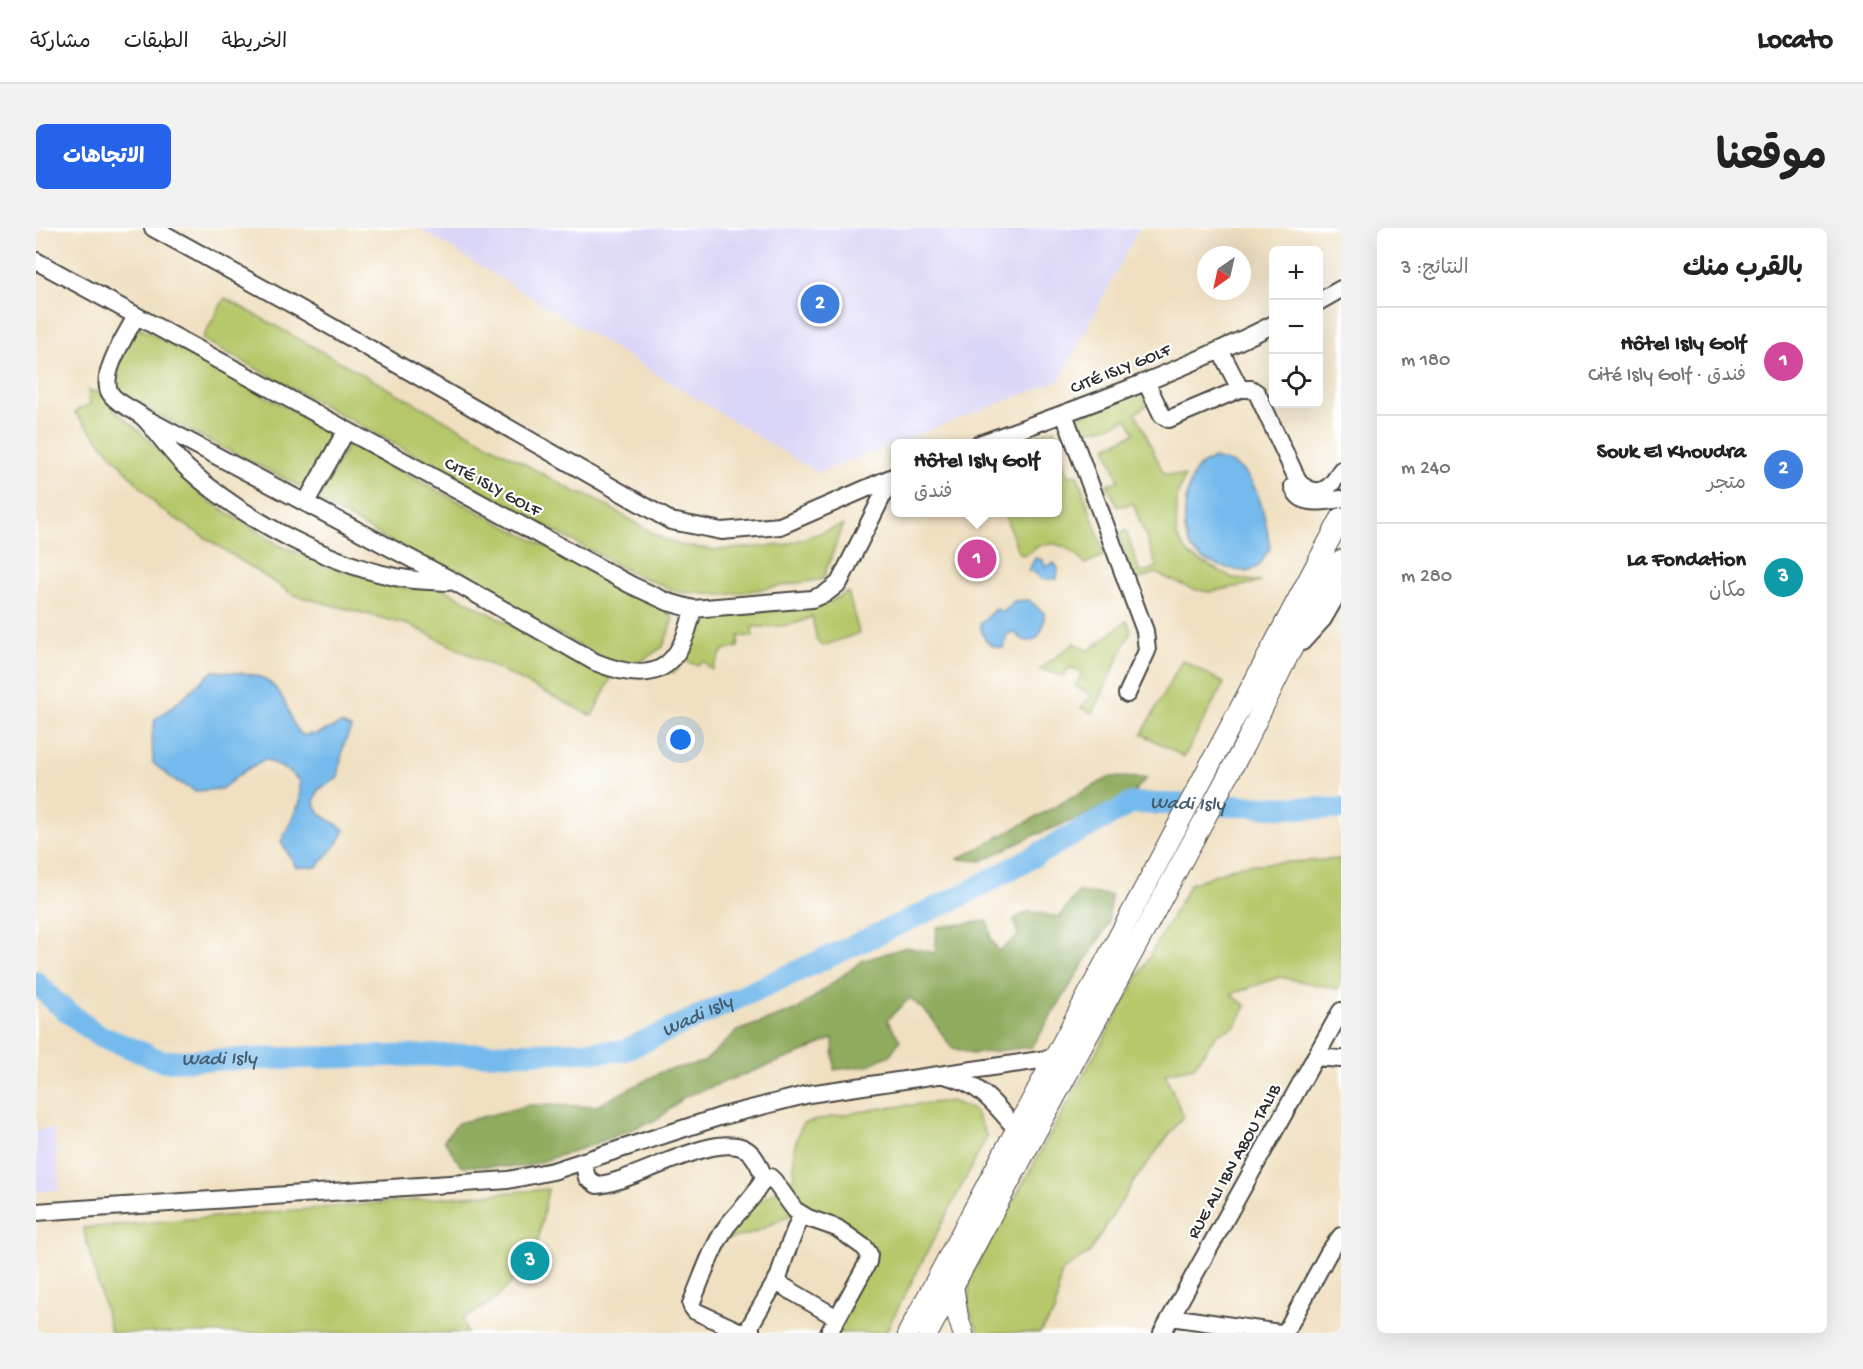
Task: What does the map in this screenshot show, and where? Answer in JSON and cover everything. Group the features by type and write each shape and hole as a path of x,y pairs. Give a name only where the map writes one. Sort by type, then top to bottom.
{"main road":[{"path":"908,1333 1341,518"},
{"path":"928,1333 1236,762 1287,658 1341,560"},
{"path":"953,1285 963,1333"}],"street":[{"path":"153,228 308,313 671,521 722,531 780,526 891,478"},
{"name":"CITÉ ISLY GOLF","path":"36,261 631,585 668,602 693,609 800,601 825,594 838,583 891,481"},
{"path":"1322,300 1341,289"},
{"path":"136,316 108,371 109,390 112,396 143,417 455,582 595,662 617,671 635,673 652,671 665,666 677,655 689,630 693,609"},
{"name":"CITÉ ISLY GOLF","path":"993,439 1146,382 1269,326"},
{"path":"1220,350 1240,389"},
{"path":"1146,382 1162,415 1169,419 1240,389 1251,389 1257,393 1299,483 1316,492 1326,489 1334,483 1341,470"},
{"path":"1064,414 1145,630 1147,651 1127,694"},
{"path":"143,417 189,471 238,507 283,535 324,554 369,569 406,579 455,582"},
{"path":"306,502 346,431"},
{"path":"1293,472 1293,489 1299,497 1309,502 1341,499"},
{"path":"1287,658 1323,619 1341,588"},
{"name":"RUE ALI IBN ABOU TALIB","path":"1162,1333 1341,1011"},
{"path":"1315,1057 1341,1059"},
{"path":"36,1212 508,1180 553,1171 719,1117 809,1094 1054,1058"},
{"path":"940,1075 960,1079 974,1086 987,1096 1016,1129"},
{"path":"583,1161 587,1178 591,1183 597,1185 709,1147 734,1144 750,1152 764,1177"},
{"path":"764,1177 774,1180 801,1215 837,1228 865,1248 869,1254 868,1262 833,1326 776,1282"},
{"path":"743,1333 695,1311 691,1304 716,1245 728,1224 759,1190 764,1177"},
{"path":"751,1333 751,1324 776,1282 801,1215"},
{"path":"1285,1333 1329,1252 1341,1236"},
{"path":"1171,1317 1280,1333"}],"shaded area":[{"path":"418,228 1139,228 1060,380 906,439 891,439 891,445 818,473"},
{"path":"54,1129 60,1190 36,1192 36,1130"}],"green space":[{"path":"225,298 577,493 592,497 661,538 680,545 715,550 785,545 843,525 823,579 725,595 678,592 628,571 202,339"},
{"path":"137,326 333,433 303,488 121,396 111,378"},
{"path":"88,391 101,392 114,410 170,461 201,496 277,544 331,567 403,588 442,588 611,678 592,716 412,626 294,595 159,508 75,413 90,404"},
{"path":"1141,392 1147,405 1136,413 1164,474 1185,476 1177,497 1176,535 1190,556 1233,578 1261,582 1210,592 1192,589 1155,573 1134,581 1119,535 1126,530 1140,573 1157,567 1133,503 1118,507 1107,484 1119,481 1106,447 1135,433 1127,419 1109,426 1081,432 1078,417"},
{"path":"1054,429 1060,439 1023,439"},
{"path":"348,444 666,609 673,619 663,647 638,663 609,662 318,501"},
{"path":"1062,458 1069,476 1077,474 1105,555 1085,564 1071,551 1057,544 1042,545 1026,555 1019,554 1006,517 1062,517"},
{"path":"848,592 859,633 823,646 817,641 812,616 791,624 752,627 753,637 739,636 738,647 723,650 712,670 703,661 697,665 684,661 674,673 665,670 690,646 697,623 710,614 823,605"},
{"path":"1127,621 1131,631 1093,713 1081,708 1092,695 1075,686 1082,673 1070,667 1063,676 1040,669 1075,643 1088,651"},
{"path":"1182,660 1224,683 1184,757 1142,734"},
{"path":"1110,777 1147,778 1133,793 981,861 958,859"},
{"path":"1341,859 1341,986 1338,989 1280,977 1231,994 1246,1006 1235,1026 1216,1035 1194,1067 1165,1073 1183,1116 1135,1180 1089,1253 1061,1272 1055,1312 1039,1333 979,1333 968,1307 970,1278 1190,884 1241,865"},
{"path":"1078,892 1111,895 1108,925 1032,1047 971,1054 951,1047 930,1016 910,998 887,1020 900,1040 890,1055 867,1066 834,1070 833,1038 804,1052 684,1097 658,1119 592,1145 525,1167 461,1166 444,1140 458,1123 530,1105 597,1106 663,1071 704,1062 737,1031 798,1009 862,961 906,947 935,953 937,927 988,921 991,939 999,951 1018,936 1014,919 1029,911 1059,917"},
{"path":"951,1101 975,1111 987,1137 885,1333 834,1333 867,1248 793,1214 751,1234 724,1240 735,1218 794,1177 794,1148 802,1124 857,1112"},
{"path":"548,1189 535,1257 495,1300 463,1319 467,1333 111,1333 83,1228"}],"water":[{"path":"1214,458 1231,463 1242,471 1250,479 1260,501 1270,548 1259,566 1248,572 1210,563 1192,549 1188,541 1185,508 1193,475 1204,463"},
{"path":"1035,558 1043,560 1045,567 1054,563 1058,568 1057,579 1042,579 1034,571 1028,571"},
{"path":"1029,600 1044,613 1042,628 1036,638 1027,641 1014,632 1007,634 1004,648 987,642 980,624 995,609 1004,612 1014,601"},
{"path":"213,671 248,674 266,680 281,695 294,726 302,735 317,734 341,724 351,728 343,747 338,778 318,790 314,802 320,814 345,830 338,843 317,867 296,867 281,842 300,802 300,781 288,771 265,759 221,789 195,791 174,780 153,763 152,737 155,719"}],"waterway":[{"name":"Wadi Isly","path":"36,982 54,1001 96,1034 162,1061 623,1051 959,897 1132,803 1341,809"}],"place":[{"name":"Souk El Khoudra","path":"820,304"},
{"name":"Hôtel Isly Golf","path":"977,559"},
{"name":"La Fondation","path":"530,1261"}]}
